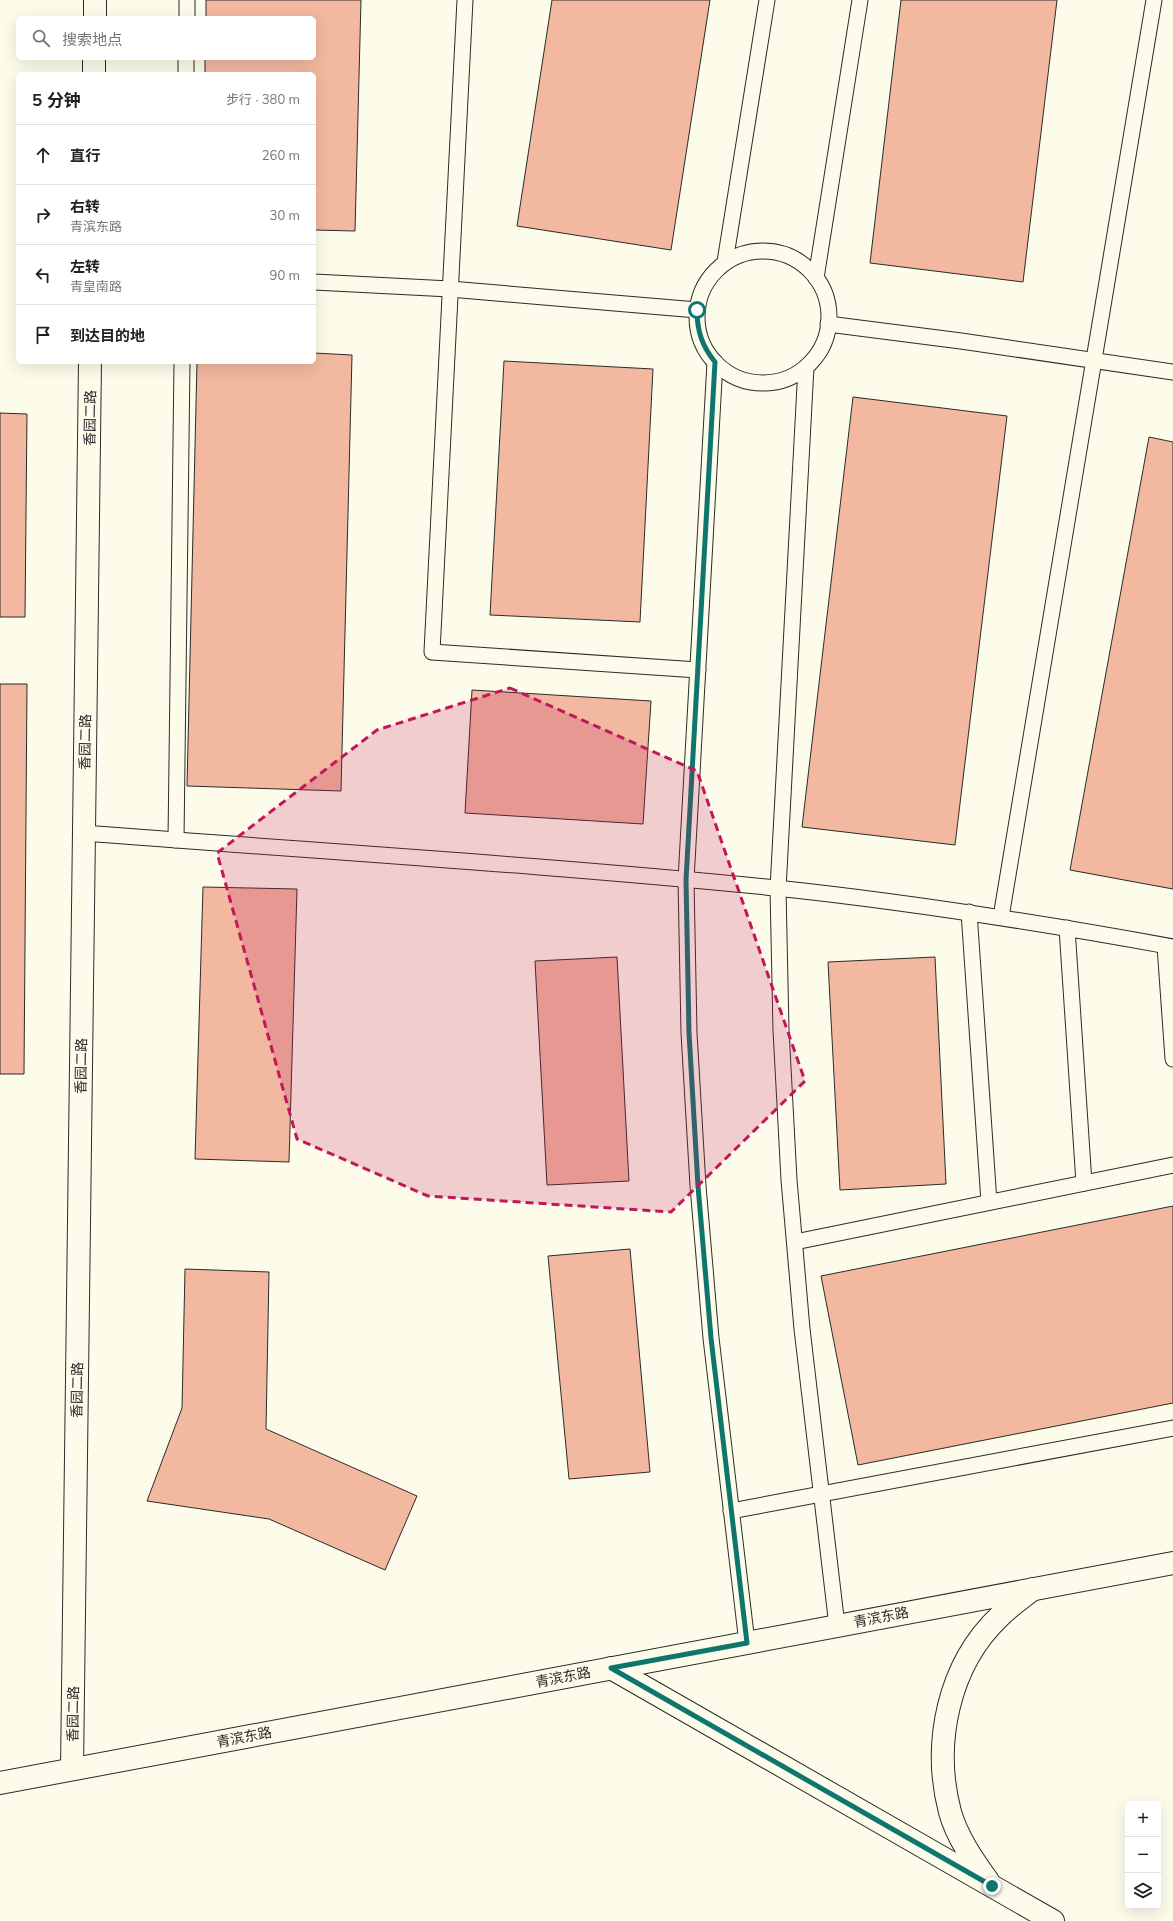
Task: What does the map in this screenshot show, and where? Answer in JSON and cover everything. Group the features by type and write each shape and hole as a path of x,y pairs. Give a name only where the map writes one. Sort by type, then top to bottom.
{"street":[{"path":"95,0 95,16"},
{"path":"94,60 94,72"},
{"name":"香园二路","path":"72,1769 90,364"},
{"name":"青滨东路","path":"0,1783 1173,1563"},
{"path":"992,1886 968,1852 950,1813 943,1771 944,1728 954,1687 973,1648 999,1616 1033,1589"},
{"path":"611,1668 1053,1921"}],"lane":[{"path":"186,16 187,0"},
{"path":"464,0 432,652 698,670"},
{"path":"725,262 767,0"},
{"path":"816,278 860,0"},
{"path":"1001,917 1154,0"},
{"path":"186,60 186,72"},
{"path":"757,250 774,251 790,256 805,265 816,278 824,292 828,308 828,324 824,340 817,354 806,367 792,376 777,382 760,383 744,380 728,373 715,362 706,351 700,338 697,324 697,310 701,291 711,274 725,262 740,254 757,250"},
{"path":"316,282 450,289 697,310"},
{"path":"828,324 1173,372"},
{"path":"715,362 686,880 689,1033 698,1186 711,1338 747,1643"},
{"path":"176,840 182,364"},
{"path":"806,367 778,889 781,1030 789,1180 802,1329 837,1626"},
{"path":"84,833 686,880 778,889 969,912 1169,946 1173,1059"},
{"path":"969,912 989,1202"},
{"path":"1067,928 1084,1183"},
{"path":"794,1242 1173,1165"},
{"path":"731,1511 1173,1428"}],"highlighted area":[{"path":"510,688 697,771 805,1081 671,1212 428,1196 297,1139 217,853 377,730"}],"building":[{"path":"206,0 361,0 355,231 316,230 316,72 205,72 205,60 316,60 316,16 206,16"},
{"path":"552,0 710,0 671,250 517,226"},
{"path":"901,0 1057,0 1023,282 870,263"},
{"path":"316,353 352,355 341,791 187,786 197,364 316,364"},
{"path":"504,361 653,369 640,622 490,615"},
{"path":"853,397 1007,416 955,845 802,827"},
{"path":"0,413 27,414 25,617 0,617"},
{"path":"1149,437 1173,442 1173,889 1070,870"},
{"path":"0,684 27,684 24,1074 0,1074"},
{"path":"472,690 651,701 643,824 465,813"},
{"path":"203,887 297,889 289,1162 195,1159"},
{"path":"617,957 629,1181 547,1185 535,961"},
{"path":"935,957 946,1184 840,1190 828,962"},
{"path":"1173,1206 1173,1403 858,1465 821,1276"},
{"path":"630,1249 650,1472 569,1479 548,1256"},
{"path":"185,1269 269,1272 266,1429 417,1496 385,1570 269,1519 147,1501 182,1408"}],"route":[{"path":"697,310 697,324 700,338 706,351 715,362 686,880 689,1033 698,1186 711,1338 747,1643 611,1668 992,1886"}]}
